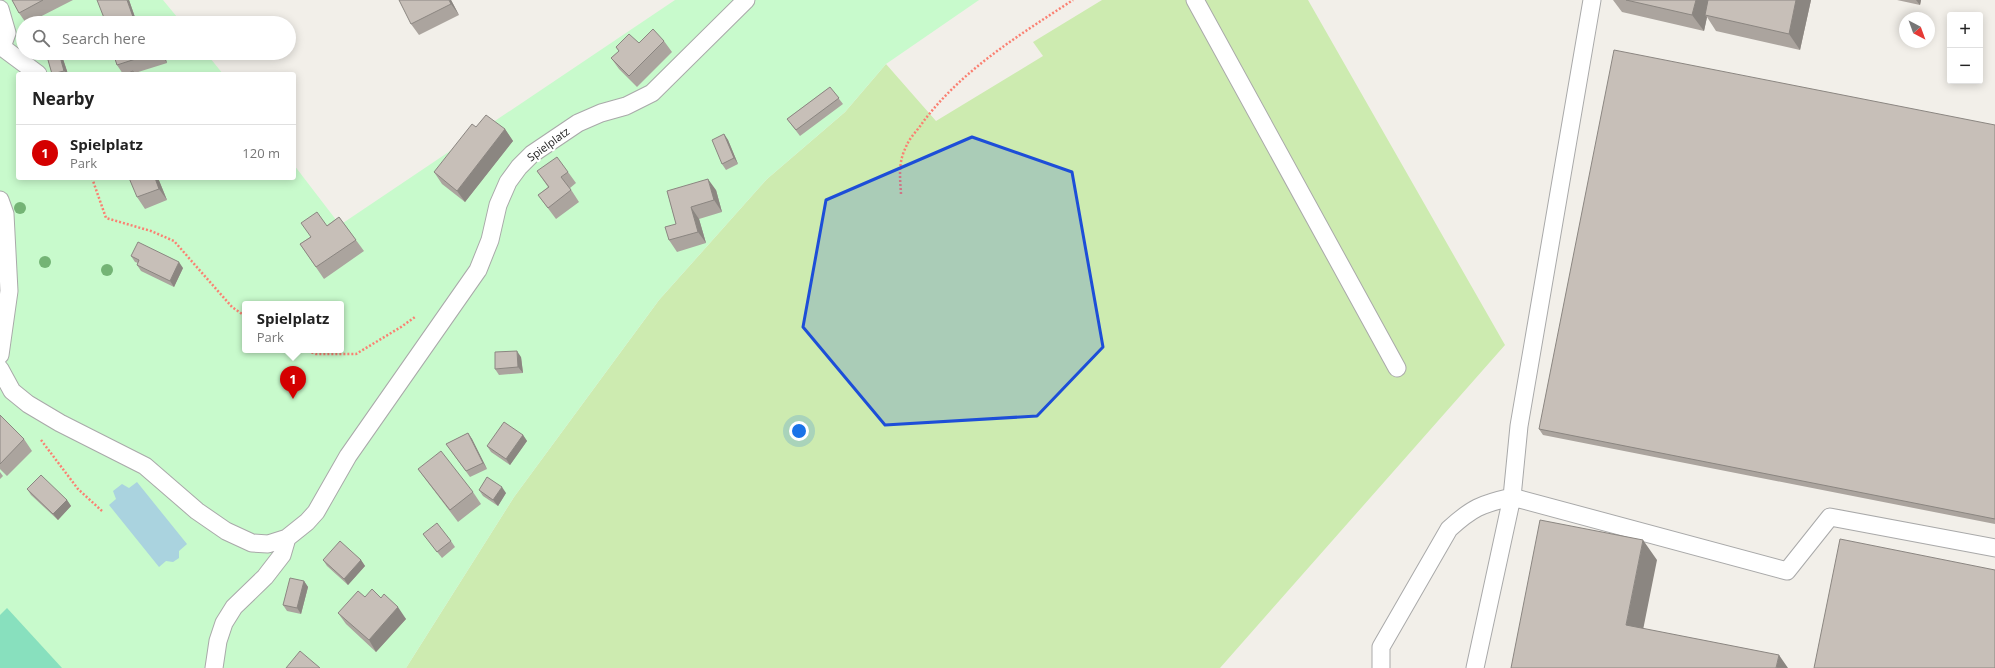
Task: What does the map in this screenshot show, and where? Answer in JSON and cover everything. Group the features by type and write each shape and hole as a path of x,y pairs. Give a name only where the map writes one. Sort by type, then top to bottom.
{"lane":[{"name":"Spielplatz","path":"287,538 307,522 316,512 348,456 478,270 490,240 498,205 508,182 519,167 532,154 578,123 601,113 626,106 652,93 746,0"},
{"path":"1195,0 1397,368"},
{"path":"1475,668 1512,497 1519,426 1592,0"},
{"path":"0,9 7,32 1,49 16,59"},
{"path":"17,60 35,72"},
{"path":"0,200 5,214 9,291 0,355"},
{"path":"0,369 12,391 28,404 60,423 145,466 197,511 226,531 252,543 268,544 287,538"},
{"path":"1381,668 1381,647 1449,529 1466,514 1486,503 1512,497 1787,571 1830,517 1995,548"},
{"path":"214,668 218,641 224,623 234,607 265,577 282,555 287,538"}],"path":[{"path":"901,194 899,167 906,146 930,114 958,81 994,52 1073,0"},
{"path":"93,180 106,218 151,231 174,241 232,307 242,314"},
{"path":"313,353 356,354 401,327 419,314"},
{"path":"37,435 78,489 102,511"}],"highlighted area":[{"path":"972,137 1072,172 1103,347 1037,416 885,425 803,327 826,200"}],"green space":[{"path":"0,0 163,0 176,16 16,16 16,60 212,60 221,72 16,72 16,180 296,180 296,168 340,225 675,0 979,0 886,64 845,112 767,179 659,300 514,497 406,668 0,668"},
{"path":"1102,0 1308,0 1505,345 1220,668 406,668 514,497 659,300 767,179 845,112 886,64 936,121 1043,56 1033,42"},
{"path":"7,608 62,668 0,668 0,615"}],"water":[{"path":"137,482 187,544 179,551 179,558 173,562 166,561 159,567 109,505 116,499 113,491 122,484 129,488"}],"building":[{"path":"12,0 43,0 19,13"},
{"path":"97,0 127,0 133,16 103,16"},
{"path":"399,0 449,0 451,4 411,24"},
{"path":"1626,0 1696,0 1692,15"},
{"path":"1708,0 1796,0 1789,34 1705,15"},
{"path":"653,29 664,41 629,76 611,58 619,51 616,47 629,34 639,43"},
{"path":"1614,50 1995,125 1995,519 1539,429"},
{"path":"48,60 61,60 64,71 51,72"},
{"path":"115,60 132,60 117,65"},
{"path":"830,87 839,98 796,130 787,119"},
{"path":"486,115 505,129 457,191 434,172 472,124 476,127"},
{"path":"724,134 734,158 722,164 712,140"},
{"path":"557,157 568,172 561,177 571,190 548,208 538,195 549,187 537,171"},
{"path":"708,179 714,200 691,207 698,232 669,240 665,227 676,224 667,191"},
{"path":"130,180 156,180 159,189 137,197"},
{"path":"317,212 327,226 339,217 356,240 316,267 300,244 311,237 301,223"},
{"path":"138,242 179,262 170,281 137,265 139,260 131,256"},
{"path":"517,351 518,367 495,369 495,352"},
{"path":"0,415 24,439 0,464"},
{"path":"504,422 523,435 506,459 487,446"},
{"path":"468,433 483,463 466,471 446,444"},
{"path":"441,451 473,492 450,510 418,469"},
{"path":"41,475 67,500 53,514 27,489"},
{"path":"487,477 502,487 493,500 479,490"},
{"path":"1540,520 1643,540 1626,625 1779,655 1776,668 1511,668"},
{"path":"437,523 451,541 437,552 423,534"},
{"path":"1840,539 1995,570 1995,668 1814,668"},
{"path":"340,541 361,560 344,579 323,560"},
{"path":"290,578 304,581 297,608 283,605"},
{"path":"372,589 381,598 384,594 398,607 369,640 338,613 358,591 365,597"},
{"path":"300,651 320,668 286,668"}],"place":[{"name":"Spielplatz","path":"293,399"}]}
